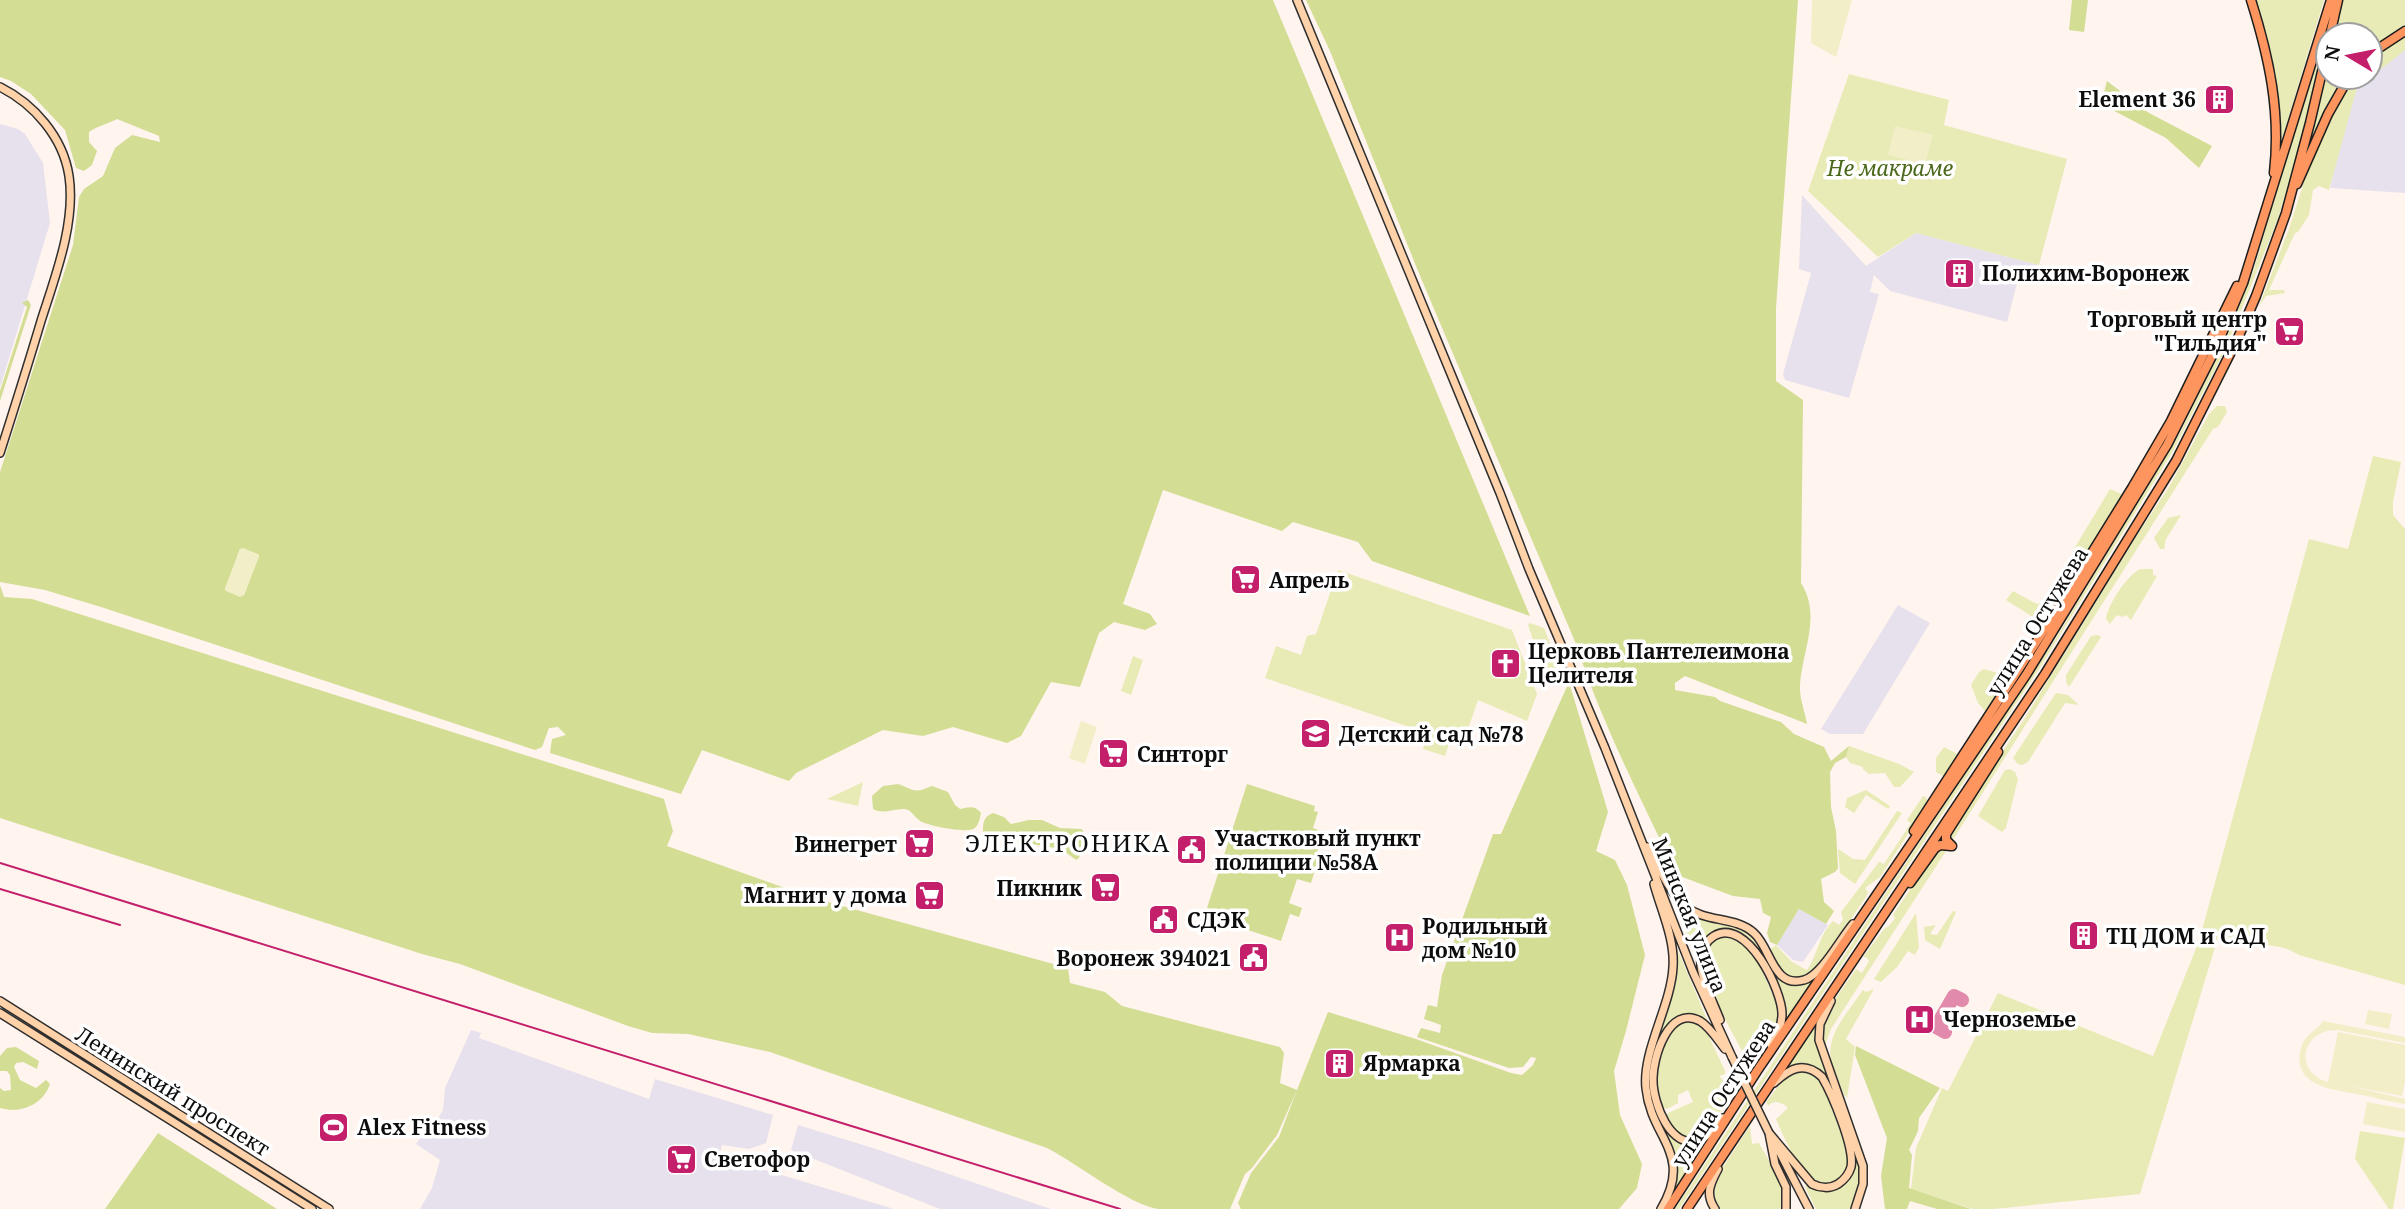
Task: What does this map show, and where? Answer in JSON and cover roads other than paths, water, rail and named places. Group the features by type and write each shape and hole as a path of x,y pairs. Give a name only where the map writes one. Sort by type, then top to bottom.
{"main road":[{"path":"2251,0 2267,53 2276,114 2276,149 2271,196"},
{"name":"улица Остужева","path":"1668,1209 1757,1071 2026,675 2161,455 2215,351 2235,303 2258,239 2331,0"},
{"path":"2333,21 2338,0"},
{"path":"2384,45 2405,31"},
{"name":"улица Остужева","path":"1687,1209 2045,674 2176,461 2256,296 2286,213 2317,91"},
{"path":"2286,213 2328,114 2341,91"},
{"path":"1880,921 1935,848 1940,845 1952,846 1945,838 1947,832 2045,674"}],"street":[{"name":"Минская улица","path":"1297,0 1555,627 1693,972 1769,1133 1809,1209"},
{"path":"0,87 22,100 42,120 60,146 69,174 70,191 65,246 0,453"},
{"path":"1638,832 1684,905 1704,917 1751,930 1761,941 1775,969 1789,980 1804,981 1819,971 1876,894"},
{"path":"1643,846 1670,937 1673,958 1669,992 1651,1052 1646,1081 1648,1097 1674,1170 1671,1189 1661,1209"},
{"path":"1855,1209 1863,1184 1863,1166 1822,1052 1819,1032 1827,1006 1880,921"},
{"path":"1732,1057 1701,968 1706,943 1724,933 1739,936 1751,944 1782,1007 1780,1028 1757,1071"},
{"name":"Ленинский проспект","path":"0,1001 329,1209"},
{"name":"Ленинский проспект","path":"0,1013 312,1209"},
{"path":"1732,1057 1706,1026 1692,1018 1676,1020 1666,1033 1657,1059 1653,1083 1659,1108 1666,1122 1675,1134 1687,1141 1700,1140 1706,1136 1737,1103"},
{"path":"91,1072 95,1067 106,1073 113,1073"},
{"path":"1765,1091 1794,1068 1809,1068 1818,1074 1827,1087 1848,1144 1851,1163 1848,1174 1834,1186 1821,1187 1812,1184 1769,1133"},
{"path":"1716,1209 1709,1198 1709,1186 1742,1125"},
{"path":"1769,1133 1775,1164 1786,1187 1786,1209"},
{"path":"295,1209 305,1194"}],"railway":[{"path":"0,863 1120,1209"},
{"path":"0,889 120,925"}],"place":[{"name":"Element 36","path":"2219,99"},
{"name":"Полихим-Воронеж","path":"1959,273"},
{"name":"Торговый центр \"Гильдия\"","path":"2290,331"},
{"name":"Апрель","path":"1246,580"},
{"name":"Церковь Пантелеимона Целителя","path":"1505,663"},
{"name":"Детский сад №78","path":"1316,734"},
{"name":"Синторг","path":"1114,754"},
{"name":"Винегрет","path":"920,844"},
{"name":"Участковый пункт полиции №58А","path":"1192,850"},
{"name":"Пикник","path":"1105,888"},
{"name":"Магнит у дома","path":"930,895"},
{"name":"СДЭК","path":"1164,920"},
{"name":"ТЦ ДОМ и САД","path":"2083,936"},
{"name":"Родильный дом №10","path":"1399,938"},
{"name":"Воронеж 394021","path":"1254,958"},
{"name":"Черноземье","path":"1920,1019"},
{"name":"Ярмарка","path":"1340,1063"},
{"name":"Alex Fitness","path":"334,1127"},
{"name":"Светофор","path":"681,1159"}],"district":[{"name":"ЭЛЕКТРОНИКА","path":"1068,842"}],"park label":[{"name":"Не макраме","path":"1890,168"}]}
